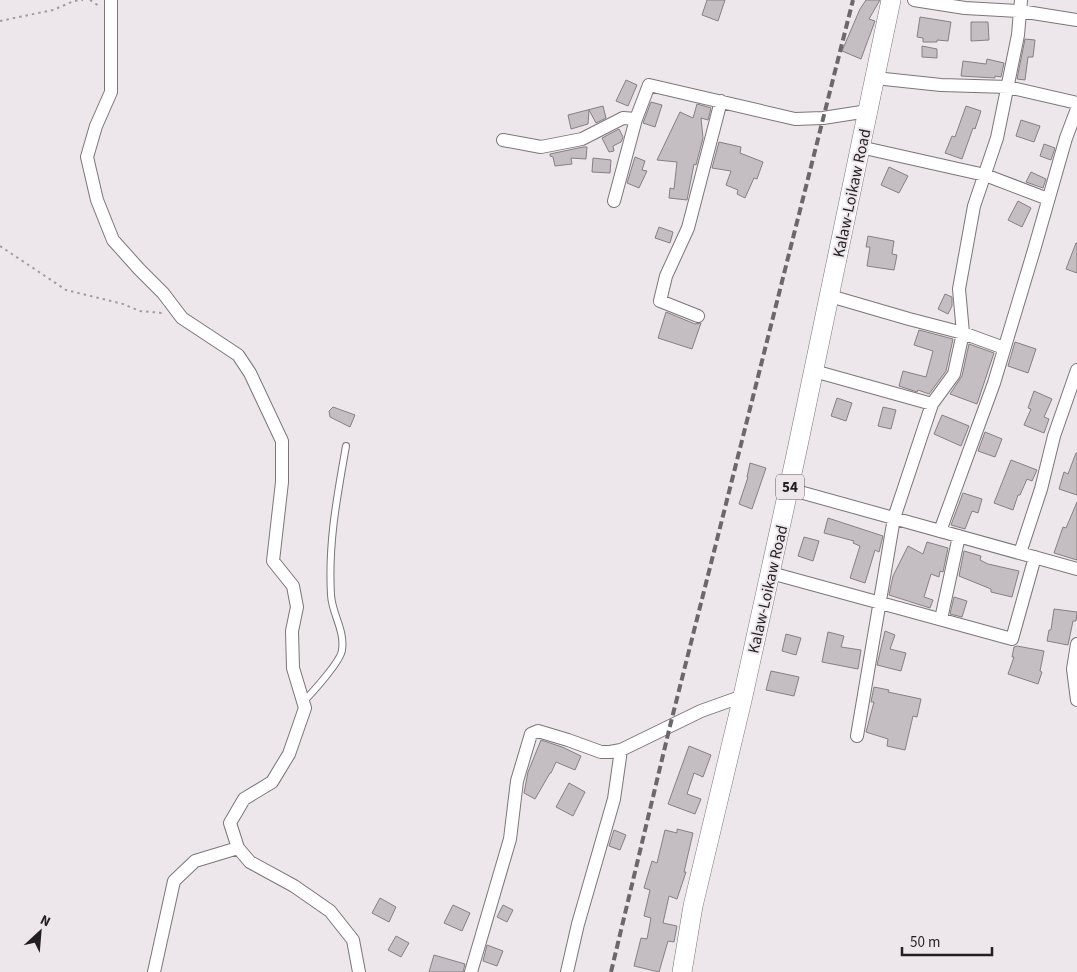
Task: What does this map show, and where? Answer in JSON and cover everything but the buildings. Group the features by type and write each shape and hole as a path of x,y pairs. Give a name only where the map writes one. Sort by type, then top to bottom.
{"main road":[{"name":"Kalaw-Loikaw Road","path":"682,972 693,906 789,490 891,0"}],"street":[{"path":"111,0 110,92 96,126 87,157 97,200 113,240 138,269 163,293 182,318 238,355 250,373 282,441 282,482 274,561 294,586 297,607 292,631 293,668 305,708 289,754 272,782 244,798 230,823 238,848 250,862 294,886 330,911 353,940 359,972"},
{"path":"914,0 965,8 1021,6 1077,20"},
{"path":"857,736 894,518 932,404 954,374 963,333 959,289 974,206 996,138 1008,87 1018,35 1021,6"},
{"path":"875,78 941,85 1008,87 1077,103"},
{"path":"614,201 636,119 649,85 795,119 823,118 868,111"},
{"path":"698,316 660,301 666,276 688,228 721,101"},
{"path":"940,531 994,383 1066,138 1077,109"},
{"path":"504,140 540,147 582,139 623,118 636,119"},
{"path":"860,147 985,175 1048,199"},
{"path":"830,296 909,320 963,333 1004,348"},
{"path":"1020,553 1041,489 1054,436 1077,370"},
{"path":"814,372 932,404"},
{"path":"789,490 1077,569"},
{"path":"941,619 958,536"},
{"path":"771,572 1012,639 1035,557"},
{"path":"1077,644 1073,669 1077,700"},
{"path":"472,972 510,839 517,781 531,734 538,731 601,752 621,750 701,711 743,696"},
{"path":"567,972 578,924 614,799 621,750"},
{"path":"154,972 174,881 195,861 238,848"}],"lane":[{"path":"303,702 321,682 342,652 342,630 331,598 330,550 346,446"}],"path":[{"path":"0,21 53,10 74,1 83,0"},
{"path":"0,246 66,290 123,304 140,311 154,311 182,318"}],"railway":[{"path":"611,972 670,726 853,0"}]}
